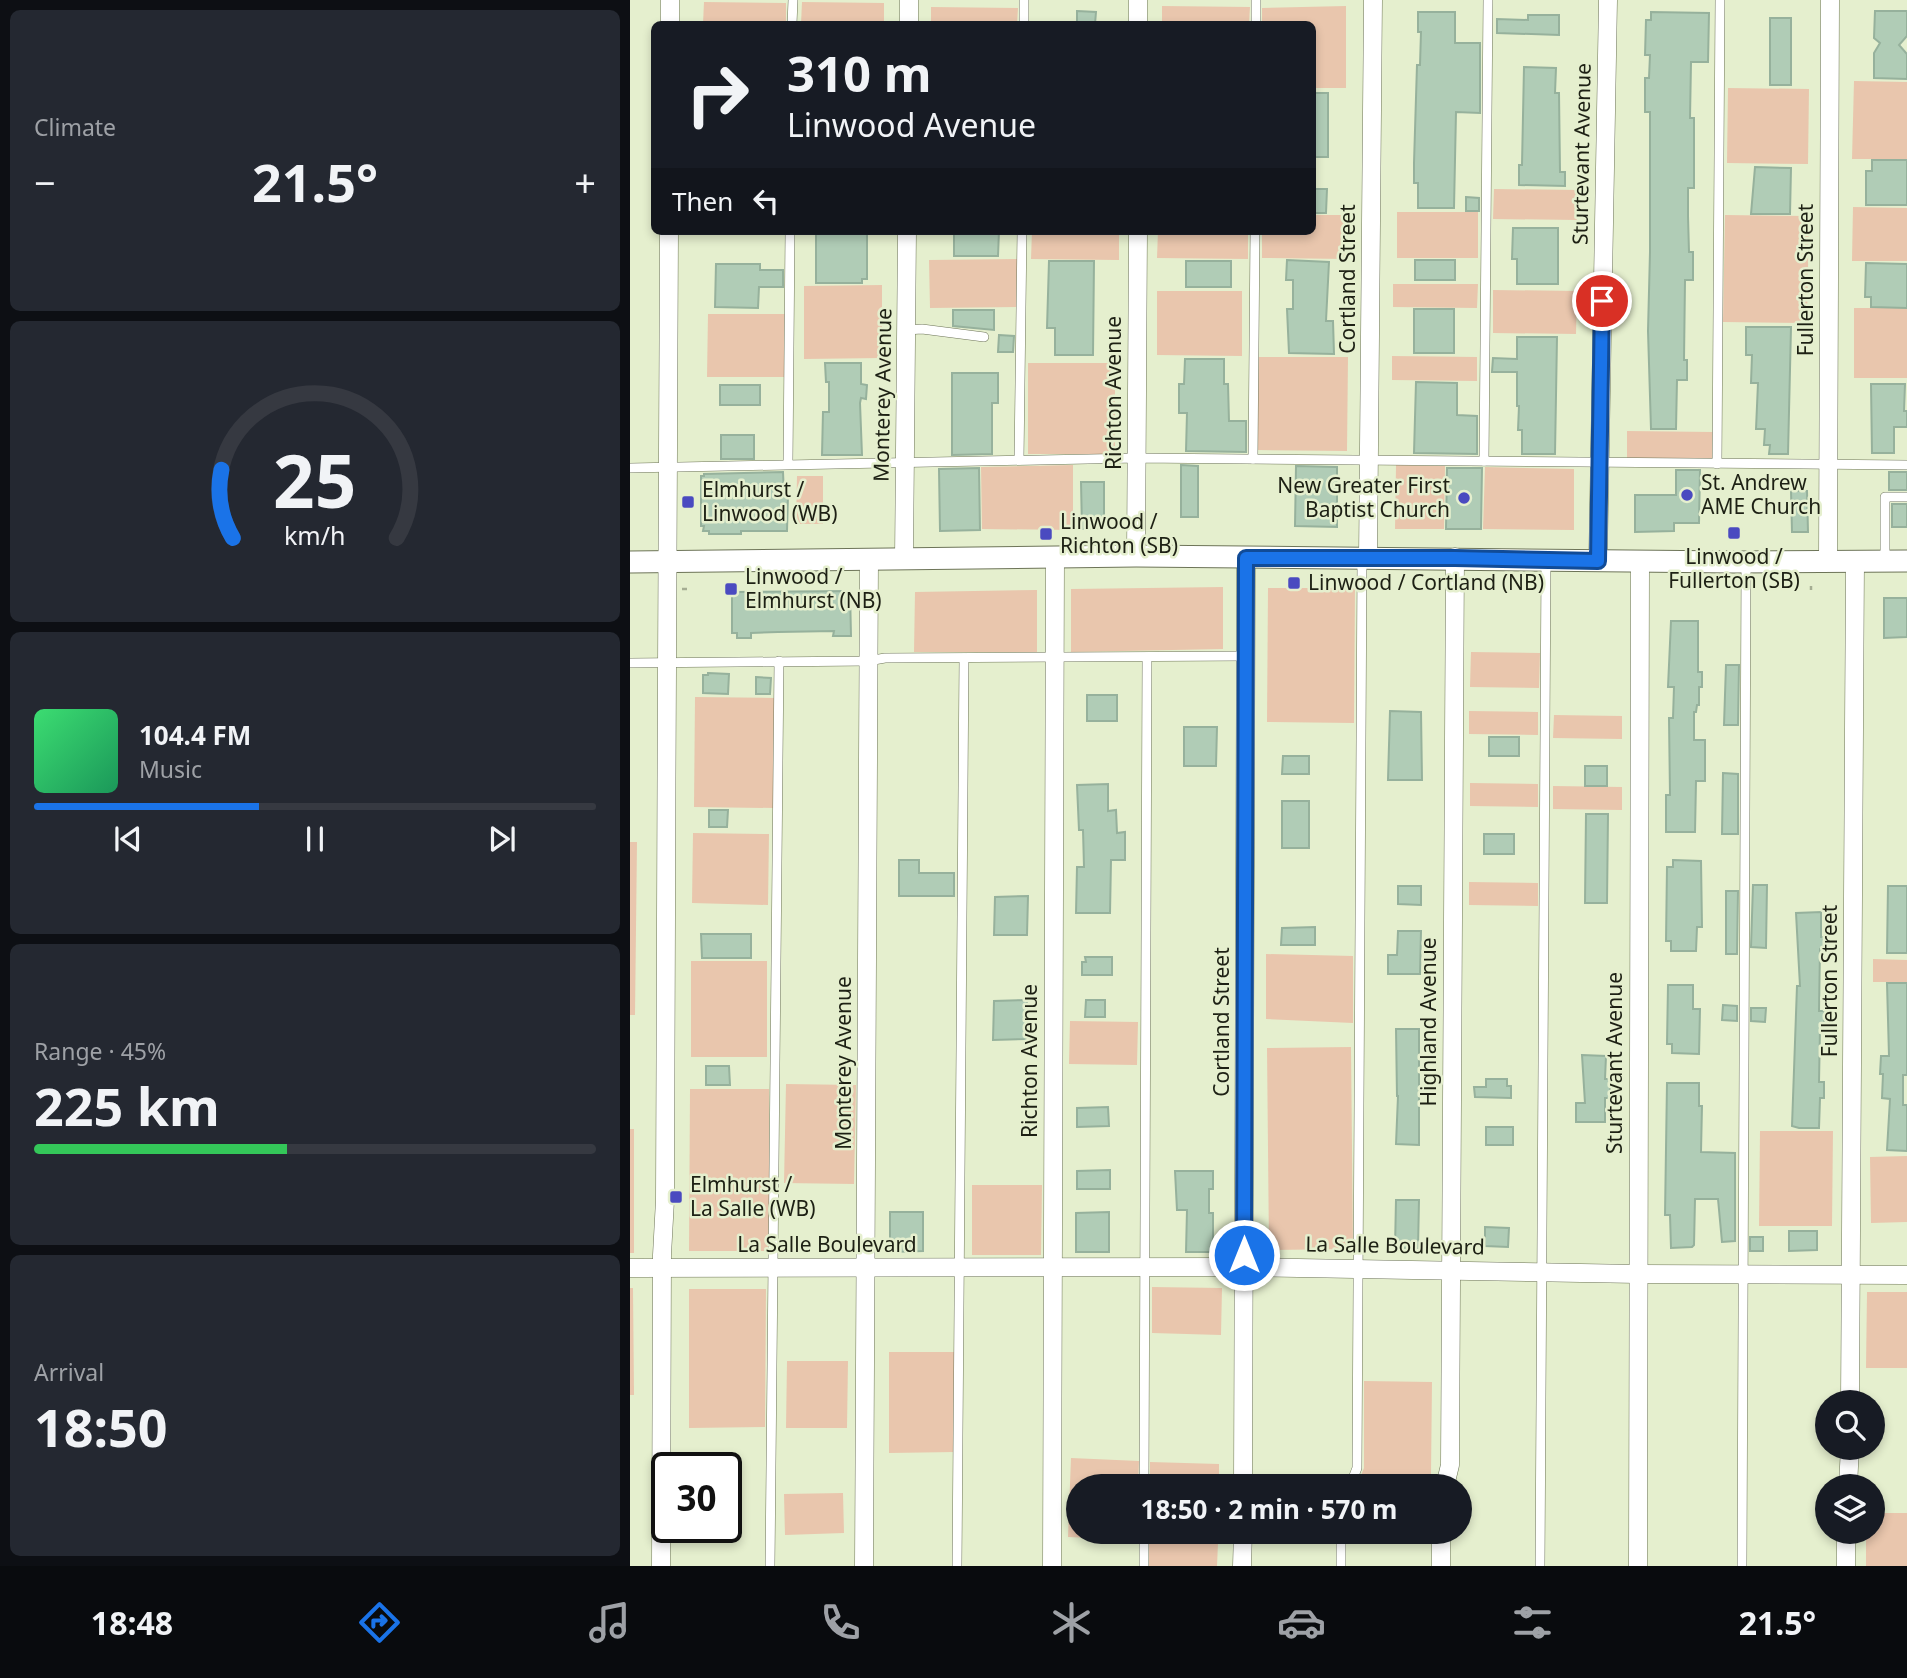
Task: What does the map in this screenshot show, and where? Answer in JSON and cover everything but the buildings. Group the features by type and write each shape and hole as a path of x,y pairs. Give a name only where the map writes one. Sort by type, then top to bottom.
{"street":[{"path":"670,0 670,21"},
{"path":"909,0 909,21"},
{"path":"1138,0 1138,21"},
{"name":"Cortland Street","path":"1365,559 1370,459 1373,0"},
{"name":"Sturtevant Avenue","path":"1598,561 1608,0"},
{"name":"Fullerton Street","path":"1828,560 1830,0"},
{"path":"661,1566 669,235"},
{"name":"Monterey Avenue","path":"904,559 907,235"},
{"name":"Richton Avenue","path":"1136,556 1138,235"},
{"path":"630,562 1136,556 1907,561"},
{"name":"Richton Avenue","path":"1052,1566 1055,557"},
{"name":"Cortland Street","path":"1243,1474 1246,558"},
{"name":"Highland Avenue","path":"1448,1474 1455,558"},
{"name":"Monterey Avenue","path":"864,1566 869,559"},
{"name":"Sturtevant Avenue","path":"1638,1566 1640,561"},
{"name":"Fullerton Street","path":"1850,1390 1855,561"},
{"name":"La Salle Boulevard","path":"630,1268 1244,1267 1451,1272 1907,1275"},
{"path":"1242,1566 1243,1544"},
{"path":"1441,1544 1441,1566"},
{"path":"1846,1544 1846,1566"}],"lane":[{"path":"792,21 793,0"},
{"path":"1024,0 1024,21"},
{"path":"1256,0 1256,21"},
{"path":"1484,461 1488,0"},
{"path":"1717,464 1720,0"},
{"path":"788,464 790,235"},
{"path":"1019,460 1022,235"},
{"path":"1253,458 1255,235"},
{"path":"906,330 922,329 984,337"},
{"path":"630,468 1137,458 1907,465"},
{"path":"1885,561 1885,497 1907,497"},
{"path":"1355,1474 1357,1468 1365,559"},
{"path":"1540,1566 1546,559"},
{"path":"1742,1566 1746,562"},
{"path":"630,663 868,661 884,658 1246,656"},
{"path":"1144,1474 1147,657"},
{"path":"957,1566 964,658"},
{"path":"770,1566 779,662"},
{"path":"1144,1544 1144,1566"},
{"path":"1341,1544 1341,1566"}],"path":[{"path":"682,589 688,589 689,586"}],"shaded area":[{"path":"704,2 786,3 786,21 703,21"},
{"path":"802,2 884,3 884,21 801,21"},
{"path":"1162,6 1250,7 1249,21 1162,21"},
{"path":"1346,6 1346,88 1316,88 1316,21 1262,21 1262,8"},
{"path":"931,7 1018,8 1017,21 931,21"},
{"path":"1854,81 1907,82 1907,159 1852,159"},
{"path":"1728,88 1809,89 1808,164 1727,163"},
{"path":"1494,189 1578,190 1577,220 1493,219"},
{"path":"1853,207 1907,208 1907,261 1852,261"},
{"path":"1397,212 1478,212 1478,258 1397,258"},
{"path":"1316,215 1347,215 1346,259 1262,258 1262,235 1316,235"},
{"path":"1725,215 1809,216 1807,323 1723,322"},
{"path":"1032,235 1119,235 1119,260 1031,259"},
{"path":"1158,235 1248,235 1248,259 1157,258"},
{"path":"1017,259 1017,307 930,308 929,260"},
{"path":"1393,284 1478,284 1477,308 1393,307"},
{"path":"882,285 882,358 804,359 804,286"},
{"path":"1493,290 1577,291 1576,334 1493,333"},
{"path":"1157,291 1242,291 1242,356 1157,355"},
{"path":"1854,308 1907,308 1907,378 1854,378"},
{"path":"708,314 786,314 786,377 707,377"},
{"path":"1392,356 1477,357 1477,381 1392,380"},
{"path":"1257,357 1348,357 1347,451 1257,450"},
{"path":"1028,363 1115,363 1115,454 1028,454"},
{"path":"1627,431 1713,432 1712,461 1627,459"},
{"path":"1073,465 1073,530 982,529 981,467"},
{"path":"1396,465 1445,466 1444,529 1395,529"},
{"path":"1485,467 1574,469 1574,530 1483,529"},
{"path":"797,476 823,476 823,524 796,524"},
{"path":"1223,587 1223,649 1071,652 1071,589"},
{"path":"1268,588 1355,588 1354,723 1267,722"},
{"path":"1037,590 1037,652 914,652 915,592"},
{"path":"1471,652 1540,653 1539,688 1470,687"},
{"path":"695,697 775,698 774,808 694,807"},
{"path":"1469,711 1538,712 1538,735 1469,734"},
{"path":"1554,715 1622,716 1622,739 1553,738"},
{"path":"1470,783 1538,784 1538,807 1470,806"},
{"path":"1553,786 1622,787 1622,810 1553,809"},
{"path":"693,833 769,834 768,905 692,903"},
{"path":"630,842 637,842 635,1015 630,1015"},
{"path":"1469,882 1538,883 1538,906 1469,905"},
{"path":"1266,954 1353,956 1353,1023 1266,1019"},
{"path":"1873,959 1907,960 1907,982 1873,982"},
{"path":"691,961 767,961 767,1057 691,1057"},
{"path":"1070,1021 1138,1022 1137,1065 1069,1064"},
{"path":"1351,1047 1353,1249 1269,1250 1267,1048"},
{"path":"786,1084 856,1085 854,1184 784,1183"},
{"path":"690,1089 769,1089 769,1251 689,1251"},
{"path":"630,1129 634,1129 634,1253 630,1253"},
{"path":"1760,1131 1833,1131 1832,1226 1759,1226"},
{"path":"1907,1156 1907,1222 1871,1223 1870,1157"},
{"path":"972,1185 1042,1185 1041,1255 972,1255"},
{"path":"1152,1287 1222,1288 1221,1335 1152,1333"},
{"path":"630,1288 633,1288 634,1395 630,1395"},
{"path":"689,1289 766,1289 765,1427 689,1428"},
{"path":"1867,1292 1907,1292 1907,1368 1866,1368"},
{"path":"889,1352 955,1352 955,1452 889,1453"},
{"path":"787,1361 848,1361 847,1428 786,1428"},
{"path":"1364,1381 1432,1382 1431,1474 1362,1474 1364,1468"},
{"path":"1071,1458 1139,1461 1138,1474 1070,1474"},
{"path":"1150,1462 1219,1464 1219,1474 1150,1474"},
{"path":"843,1493 844,1533 785,1535 784,1494"},
{"path":"1885,1513 1907,1513 1907,1566 1866,1566 1866,1544 1885,1544"},
{"path":"1148,1544 1218,1544 1217,1566 1148,1566"}],"place":[{"name":"St. Andrew AME Church","path":"1687,495"},
{"name":"New Greater First Baptist Church","path":"1464,498"},
{"name":"Elmhurst / Linwood (WB)","path":"688,502"},
{"name":"Linwood / Fullerton (SB)","path":"1734,533"},
{"name":"Linwood / Richton (SB)","path":"1046,534"},
{"name":"Linwood / Cortland (NB)","path":"1294,583"},
{"name":"Linwood / Elmhurst (NB)","path":"731,589"},
{"name":"Elmhurst / La Salle (WB)","path":"676,1197"}],"route":[{"path":"1244,1255 1246,558 1598,561 1602,301"}]}
